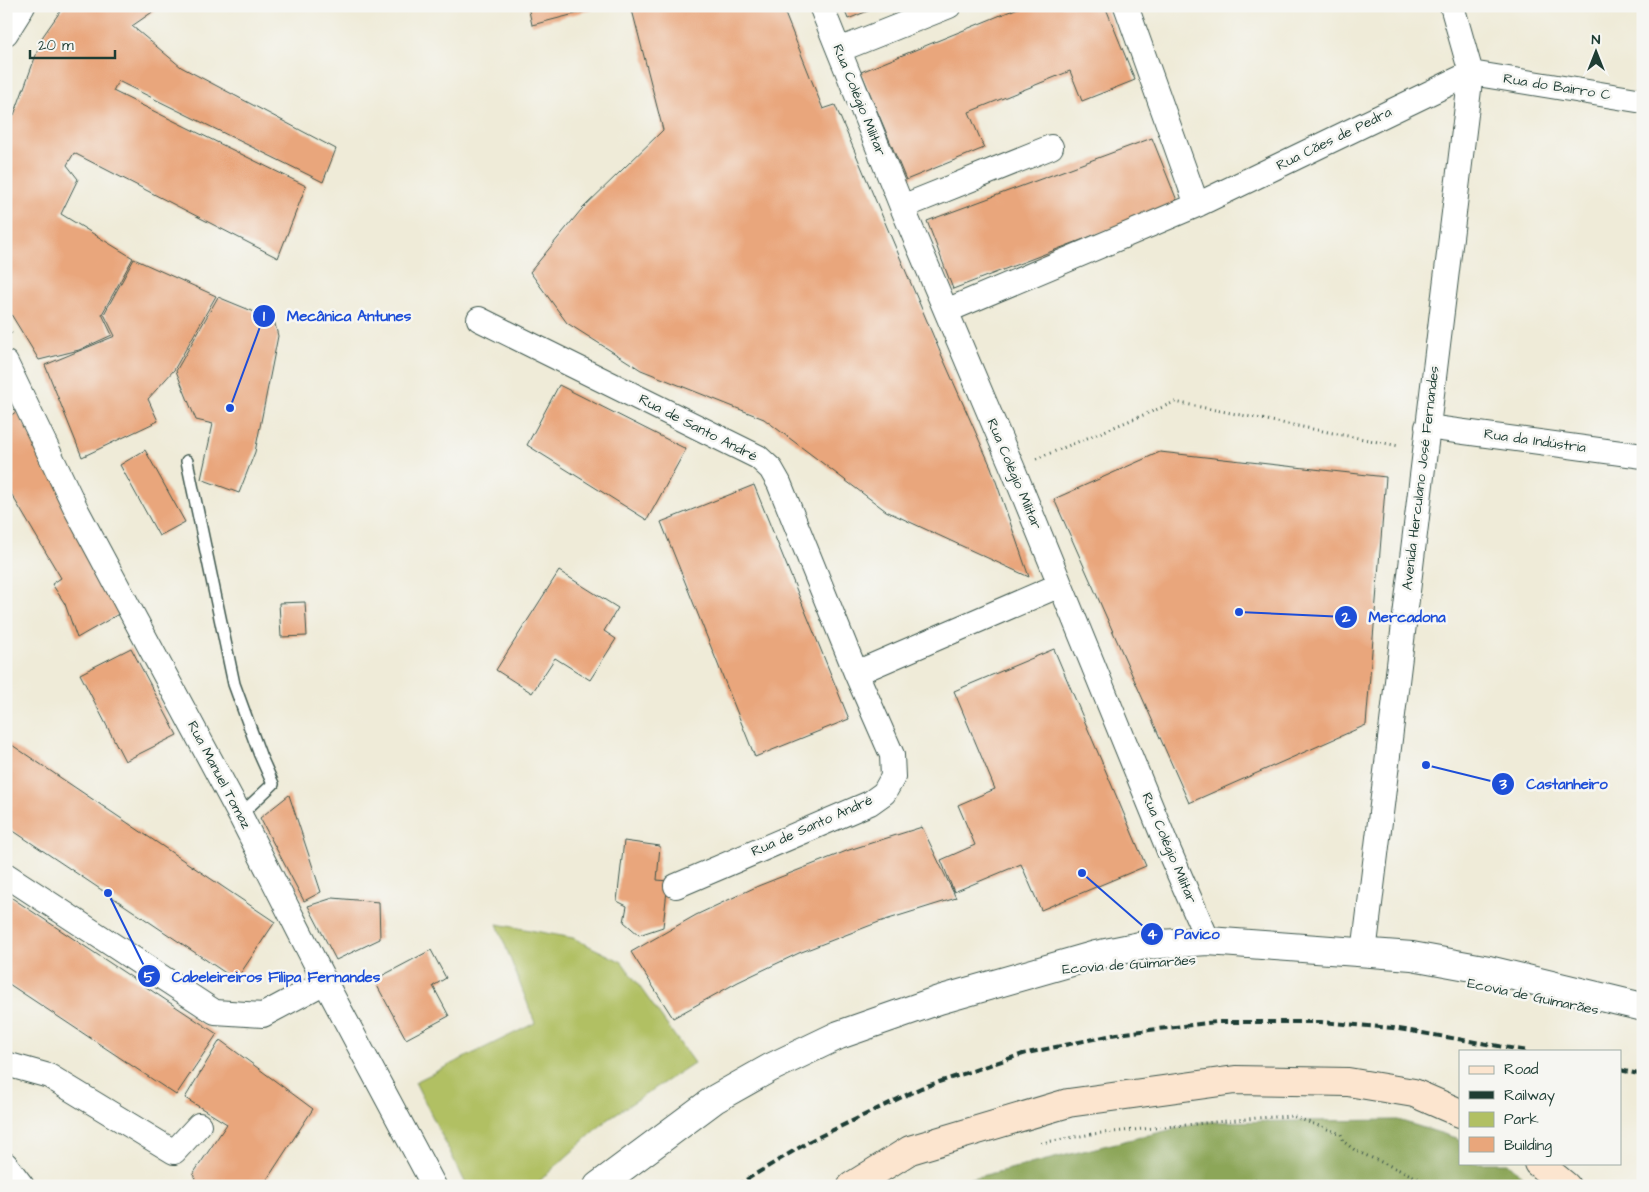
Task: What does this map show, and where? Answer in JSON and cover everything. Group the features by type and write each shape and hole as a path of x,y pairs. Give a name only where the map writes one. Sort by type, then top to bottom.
{"main road":[{"path":"852,1186 910,1150 1068,1103 1235,1080 1348,1082 1414,1093 1459,1113"},
{"path":"1539,1164 1566,1186"}],"street":[{"path":"6,33 23,6"},
{"name":"Rua Colégio Militar","path":"821,6 902,207 1013,469 1208,941"},
{"path":"839,50 949,6"},
{"path":"1126,6 1197,206"},
{"name":"Avenida Herculano José Fernandes","path":"1364,952 1471,73 1452,6"},
{"name":"Rua Cães de Pedra","path":"946,311 1197,206 1471,73"},
{"name":"Rua do Bairro C","path":"1471,73 1643,101"},
{"path":"902,207 1051,147"},
{"name":"Rua de Santo André","path":"479,320 758,456 771,469 779,483 856,673 892,755 893,777 884,793 870,803 676,886"},
{"name":"Rua Manuel Tomaz","path":"6,363 77,511 240,814 434,1186"},
{"name":"Rua da Indústria","path":"1428,427 1643,456"},
{"path":"856,673 1060,585"},
{"path":"6,875 214,1012 263,1015 326,982"},
{"path":"598,1186 715,1100 770,1068 839,1035 939,1000 1096,955 1145,946 1208,941 1412,956 1489,970 1643,1006"},
{"path":"6,1064 49,1076 174,1152 199,1125"},
{"path":"6,1165 22,1186"}],"lane":[{"path":"186,461 234,684 260,755 273,784 240,814"}],"path":[{"path":"1013,469 1175,402 1424,451"},
{"path":"1034,1145 1101,1133 1292,1116 1341,1134 1344,1142 1356,1151 1436,1186"},
{"path":"1231,1186 1257,1179 1258,1186"}],"green space":[{"path":"497,924 573,938 622,962 694,1063 609,1118 534,1186 467,1186 415,1082 535,1023"},
{"path":"1398,1120 1459,1139 1459,1164 1509,1164 1532,1186 940,1186 1202,1122"}],"building":[{"path":"64,6 161,6 132,26 181,67 336,149 323,182 118,81 113,91 306,186 278,258 74,153 67,165 78,179 61,214 133,258 102,314 112,335 79,350 39,360 6,306 6,116 14,115 43,36"},
{"path":"528,6 602,6 602,7 532,25"},
{"path":"631,6 782,6 823,109 835,105 991,467 1029,577 886,511 764,419 641,370 567,323 530,272 581,210 663,130"},
{"path":"843,6 880,6 848,19"},
{"path":"1023,6 1105,6 1135,80 1082,101 1070,71 969,112 984,148 906,180 861,72"},
{"path":"1152,138 1178,203 953,289 927,221"},
{"path":"134,259 216,296 174,370 148,399 158,421 82,457 45,365 115,336 104,314"},
{"path":"218,297 274,320 278,336 255,452 239,493 201,479 213,424 196,420 176,371"},
{"path":"559,385 686,449 647,520 527,445"},
{"path":"17,411 129,608 77,638 65,604 52,584 61,578 6,485 6,419"},
{"path":"145,450 185,522 159,536 120,465"},
{"path":"1160,452 1386,477 1366,725 1189,803 1054,499"},
{"path":"754,485 849,719 755,757 661,522"},
{"path":"559,571 618,608 604,631 616,639 590,680 555,658 532,693 496,670"},
{"path":"305,602 307,636 281,637 279,603"},
{"path":"131,648 177,735 125,761 80,674"},
{"path":"1054,649 1146,866 1041,910 1021,864 954,892 941,860 975,845 958,805 995,789 954,691"},
{"path":"6,741 275,922 236,980 6,826"},
{"path":"289,795 321,892 304,901 260,818"},
{"path":"922,827 956,898 879,922 799,953 738,982 673,1018 631,952 696,915 758,886 849,850"},
{"path":"624,841 660,846 657,880 668,881 663,927 639,935 624,922 627,906 617,901"},
{"path":"6,894 217,1034 176,1095 6,982"},
{"path":"333,898 379,902 380,939 336,960 308,906"},
{"path":"431,950 446,978 433,986 449,1016 406,1039 374,980"},
{"path":"220,1040 313,1109 266,1181 268,1186 198,1186 193,1174 227,1124 185,1098"}],"railway":[{"path":"736,1186 810,1141 921,1088 1023,1054 1117,1034 1216,1022 1321,1022 1393,1028 1522,1050"},
{"path":"1622,1070 1643,1075"}],"place":[{"name":"Mecânica Antunes","path":"230,408"},
{"name":"Mercadona","path":"1239,612"},
{"name":"Castanheiro","path":"1426,765"},
{"name":"Pavico","path":"1082,873"},
{"name":"Cabeleireiros Filipa Fernandes","path":"108,893"}]}
